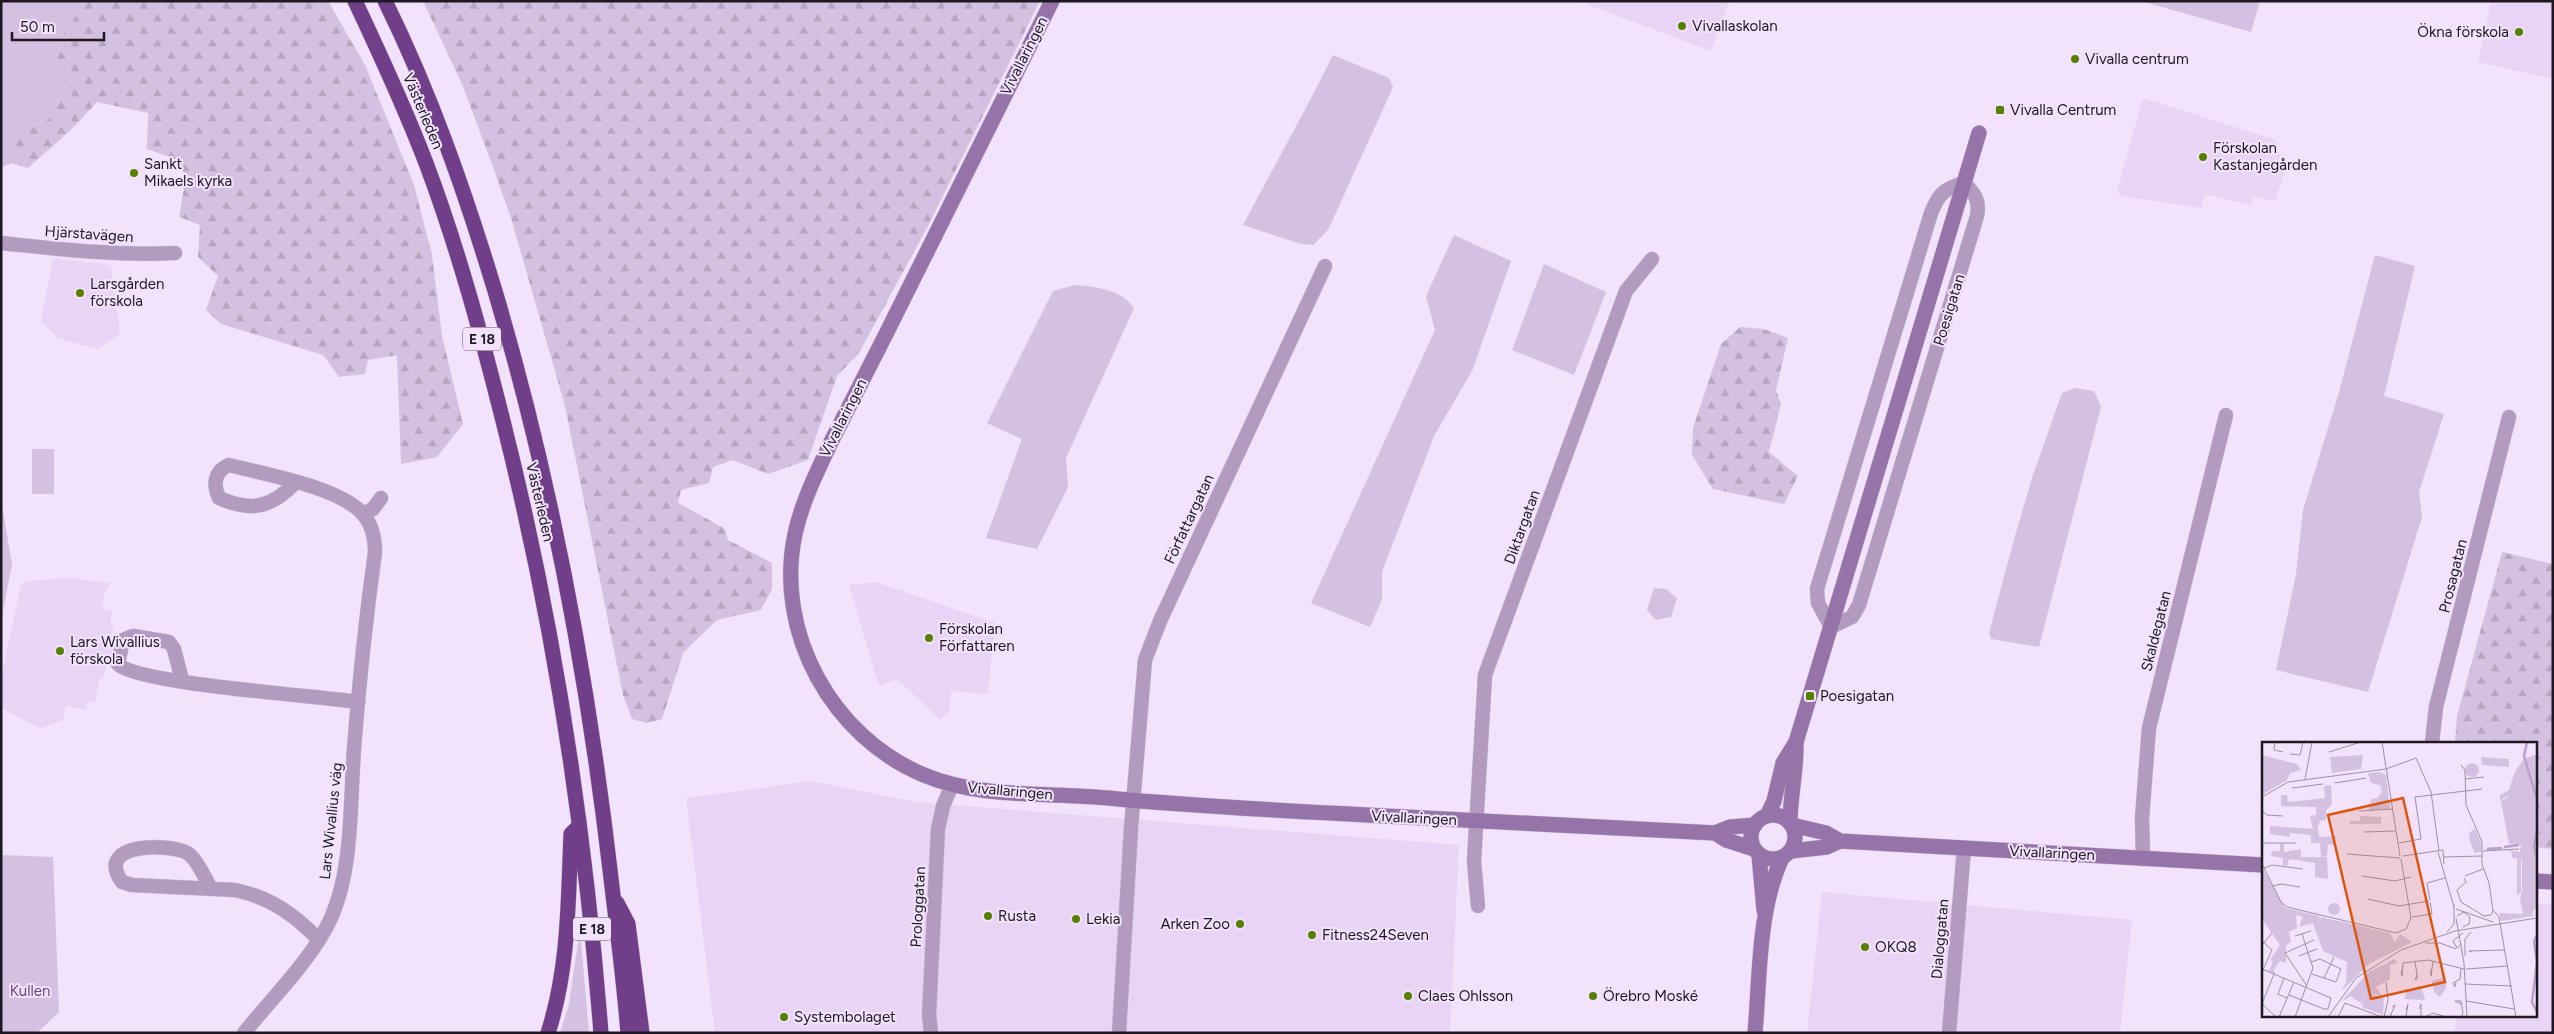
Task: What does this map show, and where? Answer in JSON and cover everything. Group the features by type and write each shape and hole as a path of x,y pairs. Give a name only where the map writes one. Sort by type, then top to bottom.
{"highway":[{"name":"Västerleden","path":"355,1 427,166 468,290 496,389 536,560 553,651 580,826 601,1033"},
{"name":"Västerleden","path":"384,1 440,127 470,209 506,327 533,429 561,553 588,698 605,812 628,1033"},
{"name":"E 18","path":"548,1033 565,958 571,878 571,834 580,826"},
{"name":"E 18","path":"613,895 628,924 642,1033"}],"street":[{"name":"Vivallaringen","path":"1052,1 832,441 800,514 795,533 792,576 793,606 808,660 820,684 853,727 875,746 900,763 965,789 1477,821 1715,833 1730,827 1761,821"},
{"name":"Poesigatan","path":"1761,821 1774,801 1783,763 1796,742 1979,134"},
{"name":"Poesigatan","path":"1831,627 1852,616 1859,605 1977,216 1979,205 1976,195 1964,183"},
{"path":"1831,627 1818,603 1817,589 1931,213 1938,196 1950,187 1964,183"},
{"name":"Hjärstavägen","path":"1,243 96,252 149,255 175,253"},
{"name":"Diktargatan","path":"1478,906 1474,861 1485,675 1626,290 1652,259"},
{"name":"Författargatan","path":"1134,800 1145,660 1150,645 1325,266"},
{"name":"Skaldegatan","path":"2143,859 2142,818 2149,728 2226,415"},
{"name":"Prosagatan","path":"2432,742 2436,707 2509,418"},
{"name":"Lars Wivallius väg","path":"244,1033 318,939 330,919 343,876 358,702 375,552 375,538 363,514 340,497 295,482 229,465 221,468 216,477 214,488 219,498 253,507 264,506 284,495 295,482"},
{"path":"363,514 373,509 381,498"},
{"path":"182,680 174,649 168,642 133,636 123,640 118,664 123,669 182,680 282,695 358,702"},
{"name":"Poesigatan","path":"1791,824 1792,787 1797,765 1796,742"},
{"name":"Prologgatan","path":"931,1033 929,1015 938,829 943,806 952,785"},
{"path":"1119,1033 1130,828 1134,800"},
{"path":"1755,1033 1765,915 1776,870 1796,837 1791,824 1778,816 1761,821 1751,836 1757,852 1765,915"},
{"name":"Vivallaringen","path":"1791,824 1826,833 1840,841 2262,865"},
{"name":"Vivallaringen","path":"1715,833 1726,840 1757,852"},
{"name":"Vivallaringen","path":"1786,854 1827,847 1840,841"},
{"path":"211,888 190,854 180,849 131,848 124,851 118,859 117,876 122,882 235,890 266,899 291,914 318,939"},
{"name":"Dialoggatan","path":"1949,1033 1964,848"},
{"path":"1757,852 1772,860 1786,854"},
{"path":"2536,881 2553,882"}],"shaded area":[{"name":"Vivallaskolan","path":"1578,1 1729,1 1711,51"},
{"name":"Ökna förskola","path":"2491,1 2553,1 2553,79 2478,62"},
{"name":"Förskolan Kastanjegården","path":"2143,98 2276,140 2284,173 2275,201 2253,196 2251,205 2205,194 2201,208 2120,196 2117,190"},
{"name":"Larsgården förskola","path":"53,258 111,265 120,334 97,349 57,338 41,321"},
{"name":"Lars Wivallius förskola","path":"71,578 110,583 105,592 102,609 112,611 110,625 114,626 111,639 115,640 104,677 100,677 95,703 87,701 85,710 66,706 63,720 40,728 1,708 1,678 21,585 27,581"},
{"name":"Förskolan Författaren","path":"876,582 995,623 988,694 951,691 949,712 941,720 897,679 879,686 849,585"},
{"path":"812,781 916,802 1459,845 1450,1033 715,1033 686,798"},
{"path":"1822,892 2132,920 2120,1033 1807,1033"},
{"path":"2536,903 2553,904 2553,1033 2455,1033 2456,1016 2536,1016"}],"green space":[{"path":"1,1 87,1 54,46 65,87 48,120 15,132 11,163 1,168"},
{"path":"87,1 328,1 365,65 414,185 432,255 442,336 463,424 437,457 401,464 397,355 368,360 365,374 339,377 323,355 221,324 206,310 218,276 198,257 200,225 179,217 186,176 175,159 147,149 148,113 97,102 72,129 28,168 11,163 15,132 48,120 65,87 54,46"},
{"path":"423,1 1040,1 928,226 859,353 837,376 808,460 768,474 733,460 713,467 709,483 681,490 678,503 724,528 728,540 772,563 772,589 761,610 717,620 683,653 662,719 647,723 632,719 623,695 565,406 511,218 462,84"},
{"path":"2140,1 2260,1 2251,32"},
{"path":"1333,55 1389,78 1393,87 1328,230 1313,245 1301,244 1243,225 1300,119"},
{"path":"1454,235 1511,261 1472,371 1434,436 1382,572 1382,599 1370,627 1311,603 1435,330 1426,296"},
{"path":"2375,255 2415,266 2384,396 2444,414 2419,492 2422,517 2368,692 2276,670 2296,574 2303,510 2339,392"},
{"path":"1544,264 1606,292 1574,375 1512,350"},
{"path":"1075,285 1091,286 1116,293 1134,308 1066,458 1068,487 1037,549 986,538 1022,439 987,423 1053,291"},
{"path":"1740,327 1764,329 1788,338 1776,390 1781,404 1769,452 1798,476 1784,504 1713,489 1692,455 1693,428 1721,344"},
{"path":"2075,388 2094,391 2101,407 2039,647 1991,639 1989,633 2032,478 2062,393"},
{"path":"32,449 54,449 54,494 32,494"},
{"path":"1,499 12,564 1,622"},
{"path":"2502,552 2553,564 2553,849 2536,847 2536,742 2455,742 2457,716"},
{"path":"1654,588 1666,589 1677,598 1671,617 1656,620 1647,610"},
{"name":"Kullen","path":"1,855 53,857 59,1012 37,1033 1,1033"},
{"path":"580,929 589,1033 560,1033 569,1004"}],"place":[{"name":"Vivallaskolan","path":"1682,26"},
{"name":"Ökna förskola","path":"2519,32"},
{"name":"Vivalla centrum","path":"2075,59"},
{"name":"Vivalla Centrum","path":"2000,110"},
{"name":"Förskolan Kastanjegården","path":"2203,157"},
{"name":"Sankt Mikaels kyrka","path":"134,173"},
{"name":"Larsgården förskola","path":"80,293"},
{"name":"Förskolan Författaren","path":"929,638"},
{"name":"Lars Wivallius förskola","path":"60,651"},
{"name":"Poesigatan","path":"1810,696"},
{"name":"Rusta","path":"988,916"},
{"name":"Lekia","path":"1076,919"},
{"name":"Arken Zoo","path":"1240,924"},
{"name":"Fitness24Seven","path":"1312,935"},
{"name":"OKQ8","path":"1865,947"},
{"name":"Claes Ohlsson","path":"1408,996"},
{"name":"Örebro Moské","path":"1593,996"},
{"name":"Systembolaget","path":"784,1017"}]}
